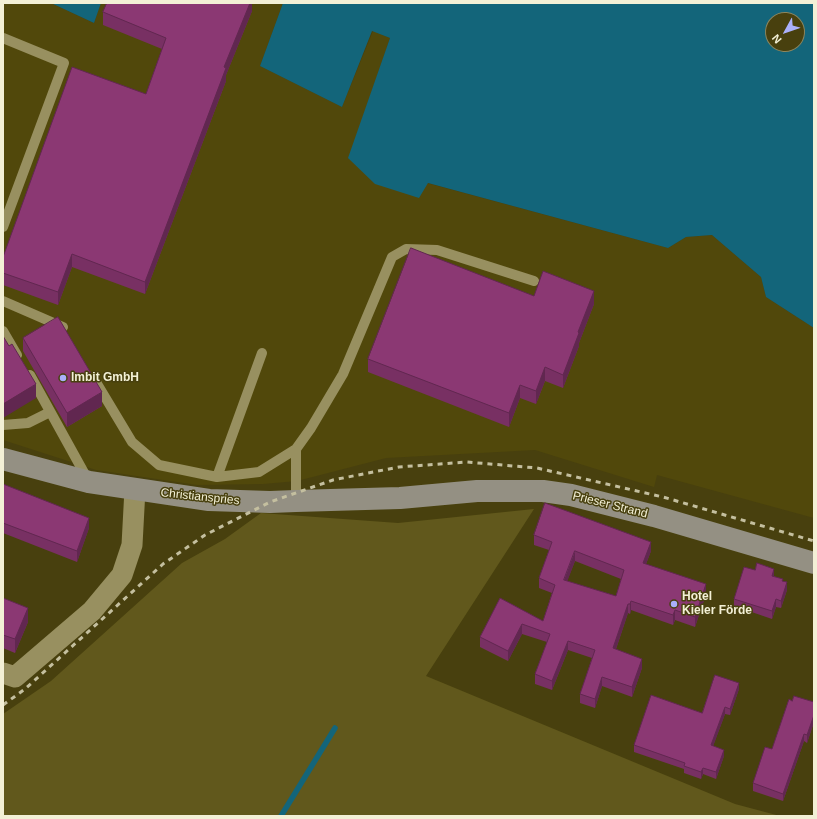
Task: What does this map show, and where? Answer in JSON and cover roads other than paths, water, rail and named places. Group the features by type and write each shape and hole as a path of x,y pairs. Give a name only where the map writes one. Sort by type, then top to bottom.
{"street":[{"name":"Christianspries","path":"3,459 89,482 209,500 270,502 400,498"},
{"path":"3,673 15,678 92,611 122,575 132,545 135,489"},
{"name":"Prieser Strand","path":"400,498 477,491 543,491 564,494 654,516 814,563"}],"lane":[{"path":"3,38 64,63 3,227"},
{"path":"91,374 132,442 159,465 217,476 259,472 296,448 310,428 343,374 392,257 406,249 437,250 534,281"},
{"path":"3,301 62,326 67,333"},
{"path":"3,331 89,482"},
{"path":"217,476 262,353"},
{"path":"3,425 28,423 50,412"},
{"path":"296,448 296,501"}],"water":[{"path":"51,3 101,3 94,23"},
{"path":"283,3 814,3 814,328 766,297 761,277 712,235 686,237 668,248 428,183 419,198 375,184 348,158 390,38 372,31 342,107 260,66"}],"waterway":[{"path":"281,816 335,728"}],"railway":[{"path":"3,705 25,689 163,564 205,535 270,502 333,480 399,467 467,462 537,468 663,497 814,541"}],"place":[{"name":"lmbit GmbH","path":"63,378"},
{"name":"Hotel Kieler Förde","path":"674,604"}]}
